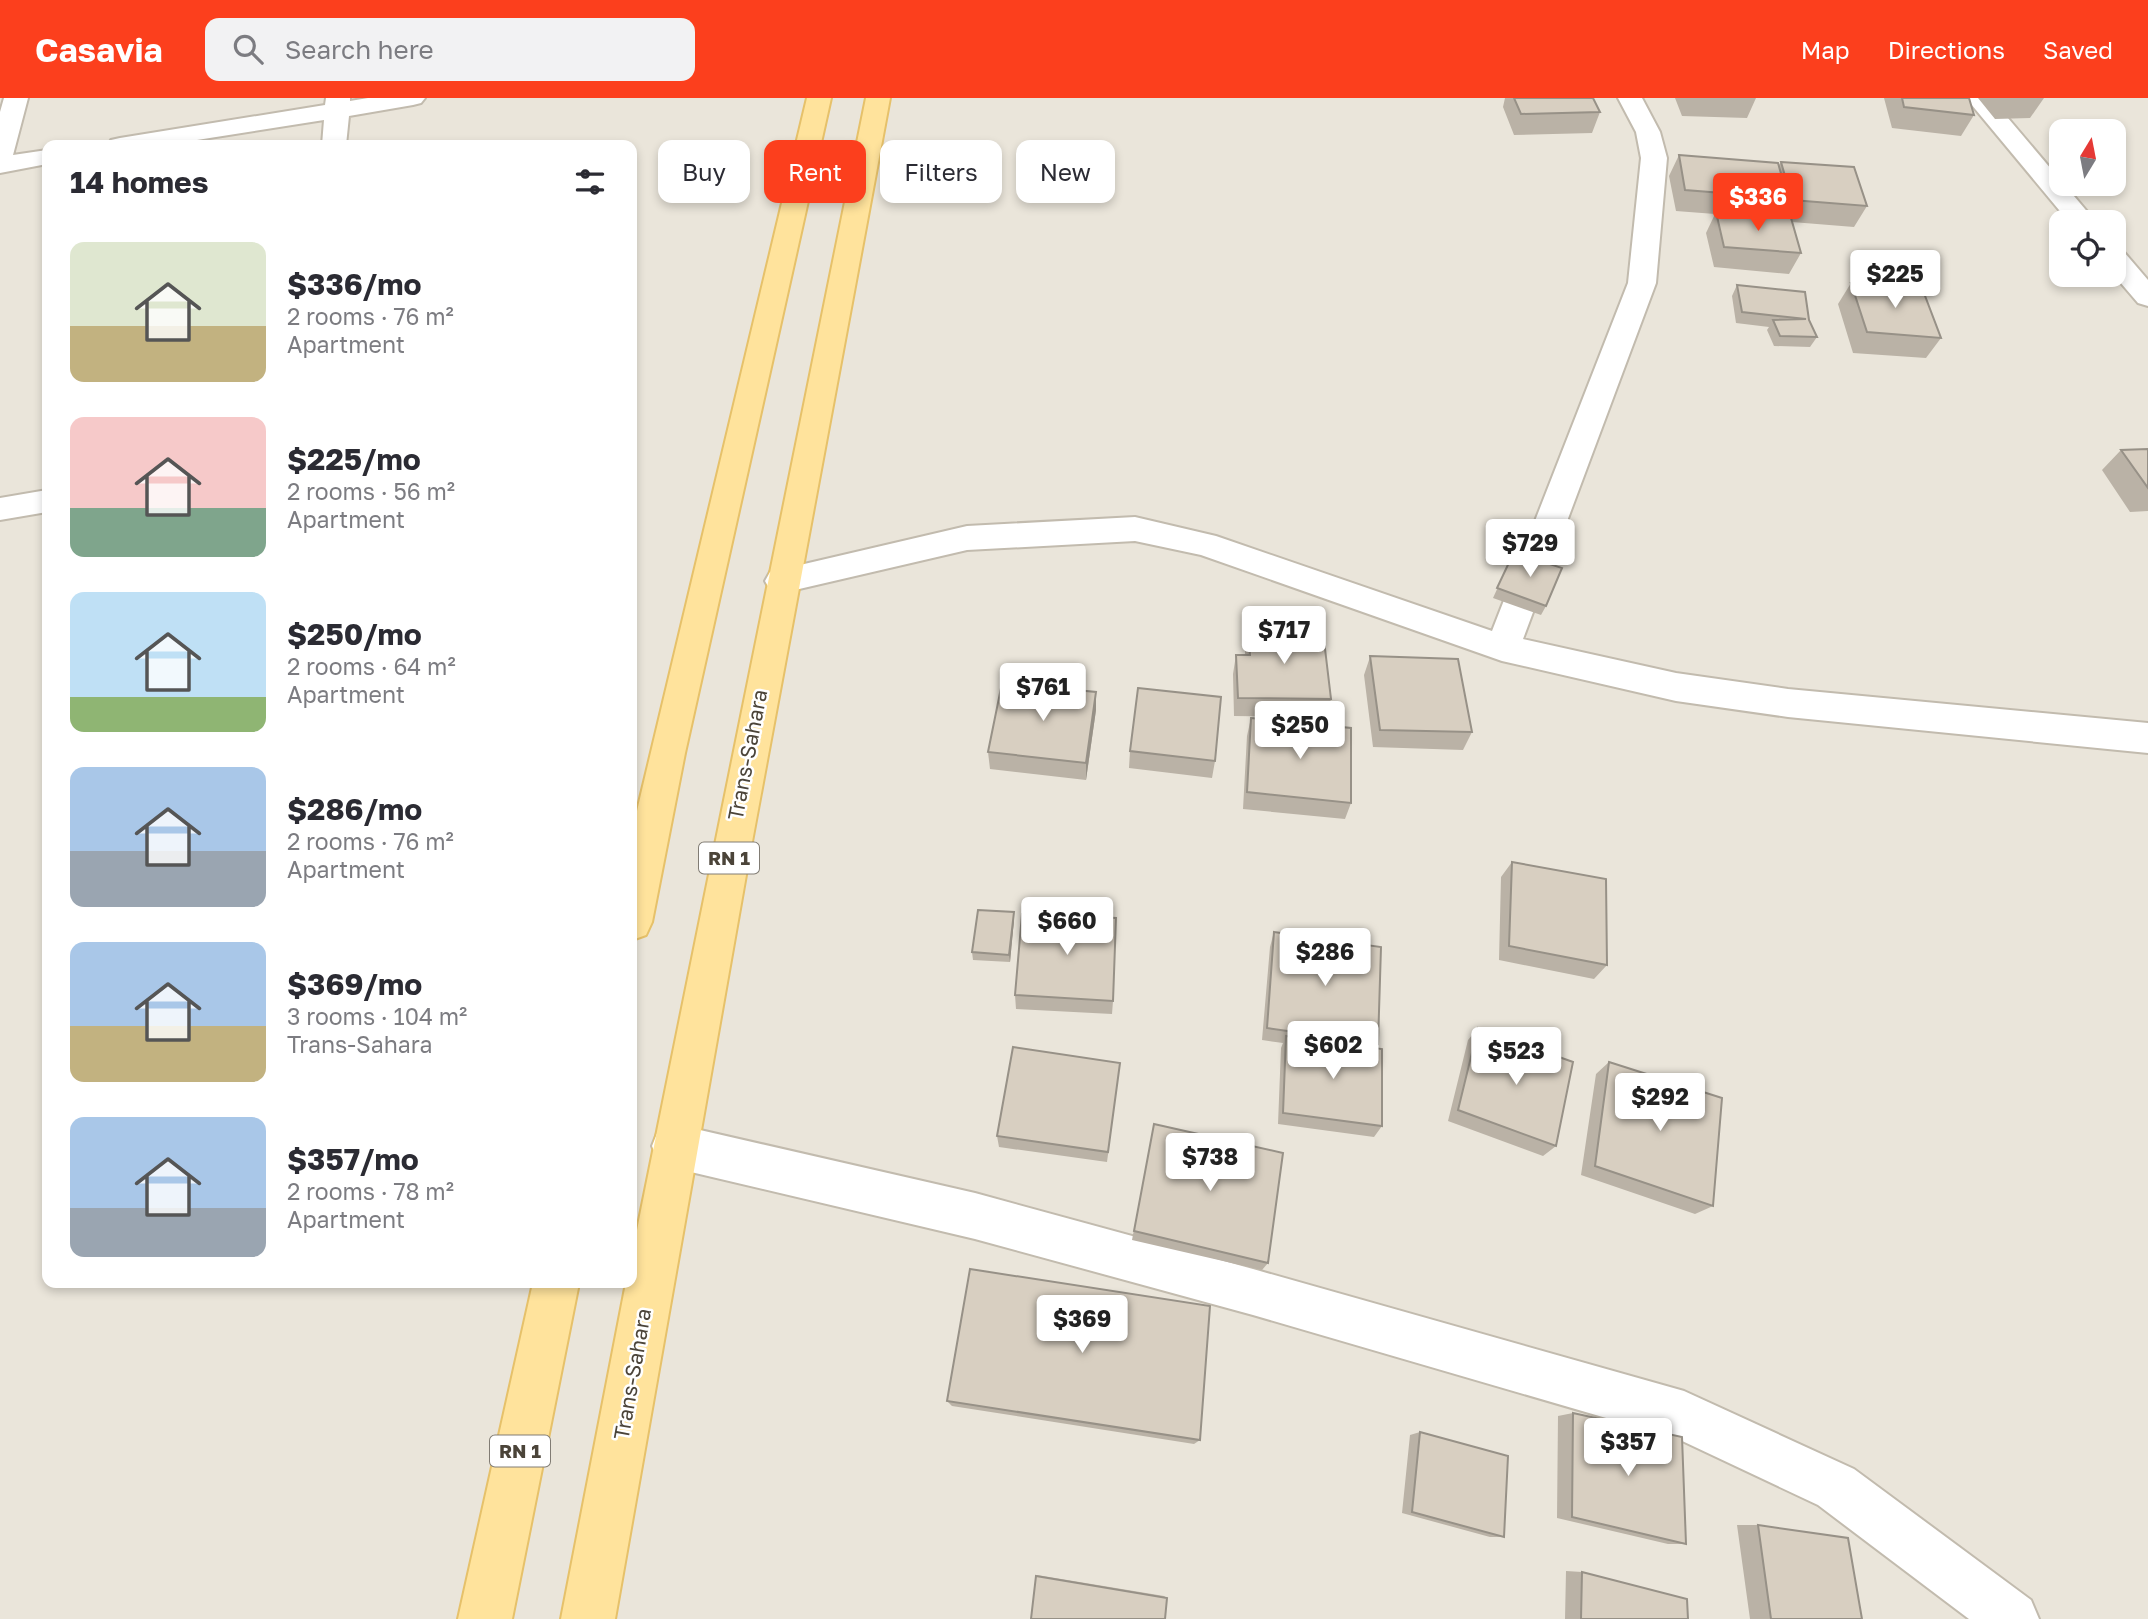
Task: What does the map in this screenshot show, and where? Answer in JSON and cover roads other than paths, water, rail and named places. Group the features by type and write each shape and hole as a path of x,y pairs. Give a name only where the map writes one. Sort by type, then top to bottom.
{"main road":[{"path":"637,898 667,753 819,98"},
{"name":"Trans-Sahara","path":"588,1619 674,1146 782,580 878,98"},
{"name":"RN 1","path":"485,1619 555,1288"}],"street":[{"path":"0,157 16,98"},
{"path":"146,140 337,104 413,98"},
{"path":"1502,648 1642,283 1654,158 1648,132 1630,98"},
{"path":"1978,98 2073,210"},
{"path":"334,140 337,104"},
{"path":"0,165 42,158"},
{"path":"2126,272 2148,297"},
{"path":"0,509 42,503"},
{"path":"782,580 967,538 1135,529 1205,544 1502,648 1676,687 1763,699 2148,738"},
{"path":"674,1146 975,1216 1253,1292 1684,1416 1836,1487 2012,1619"}]}
